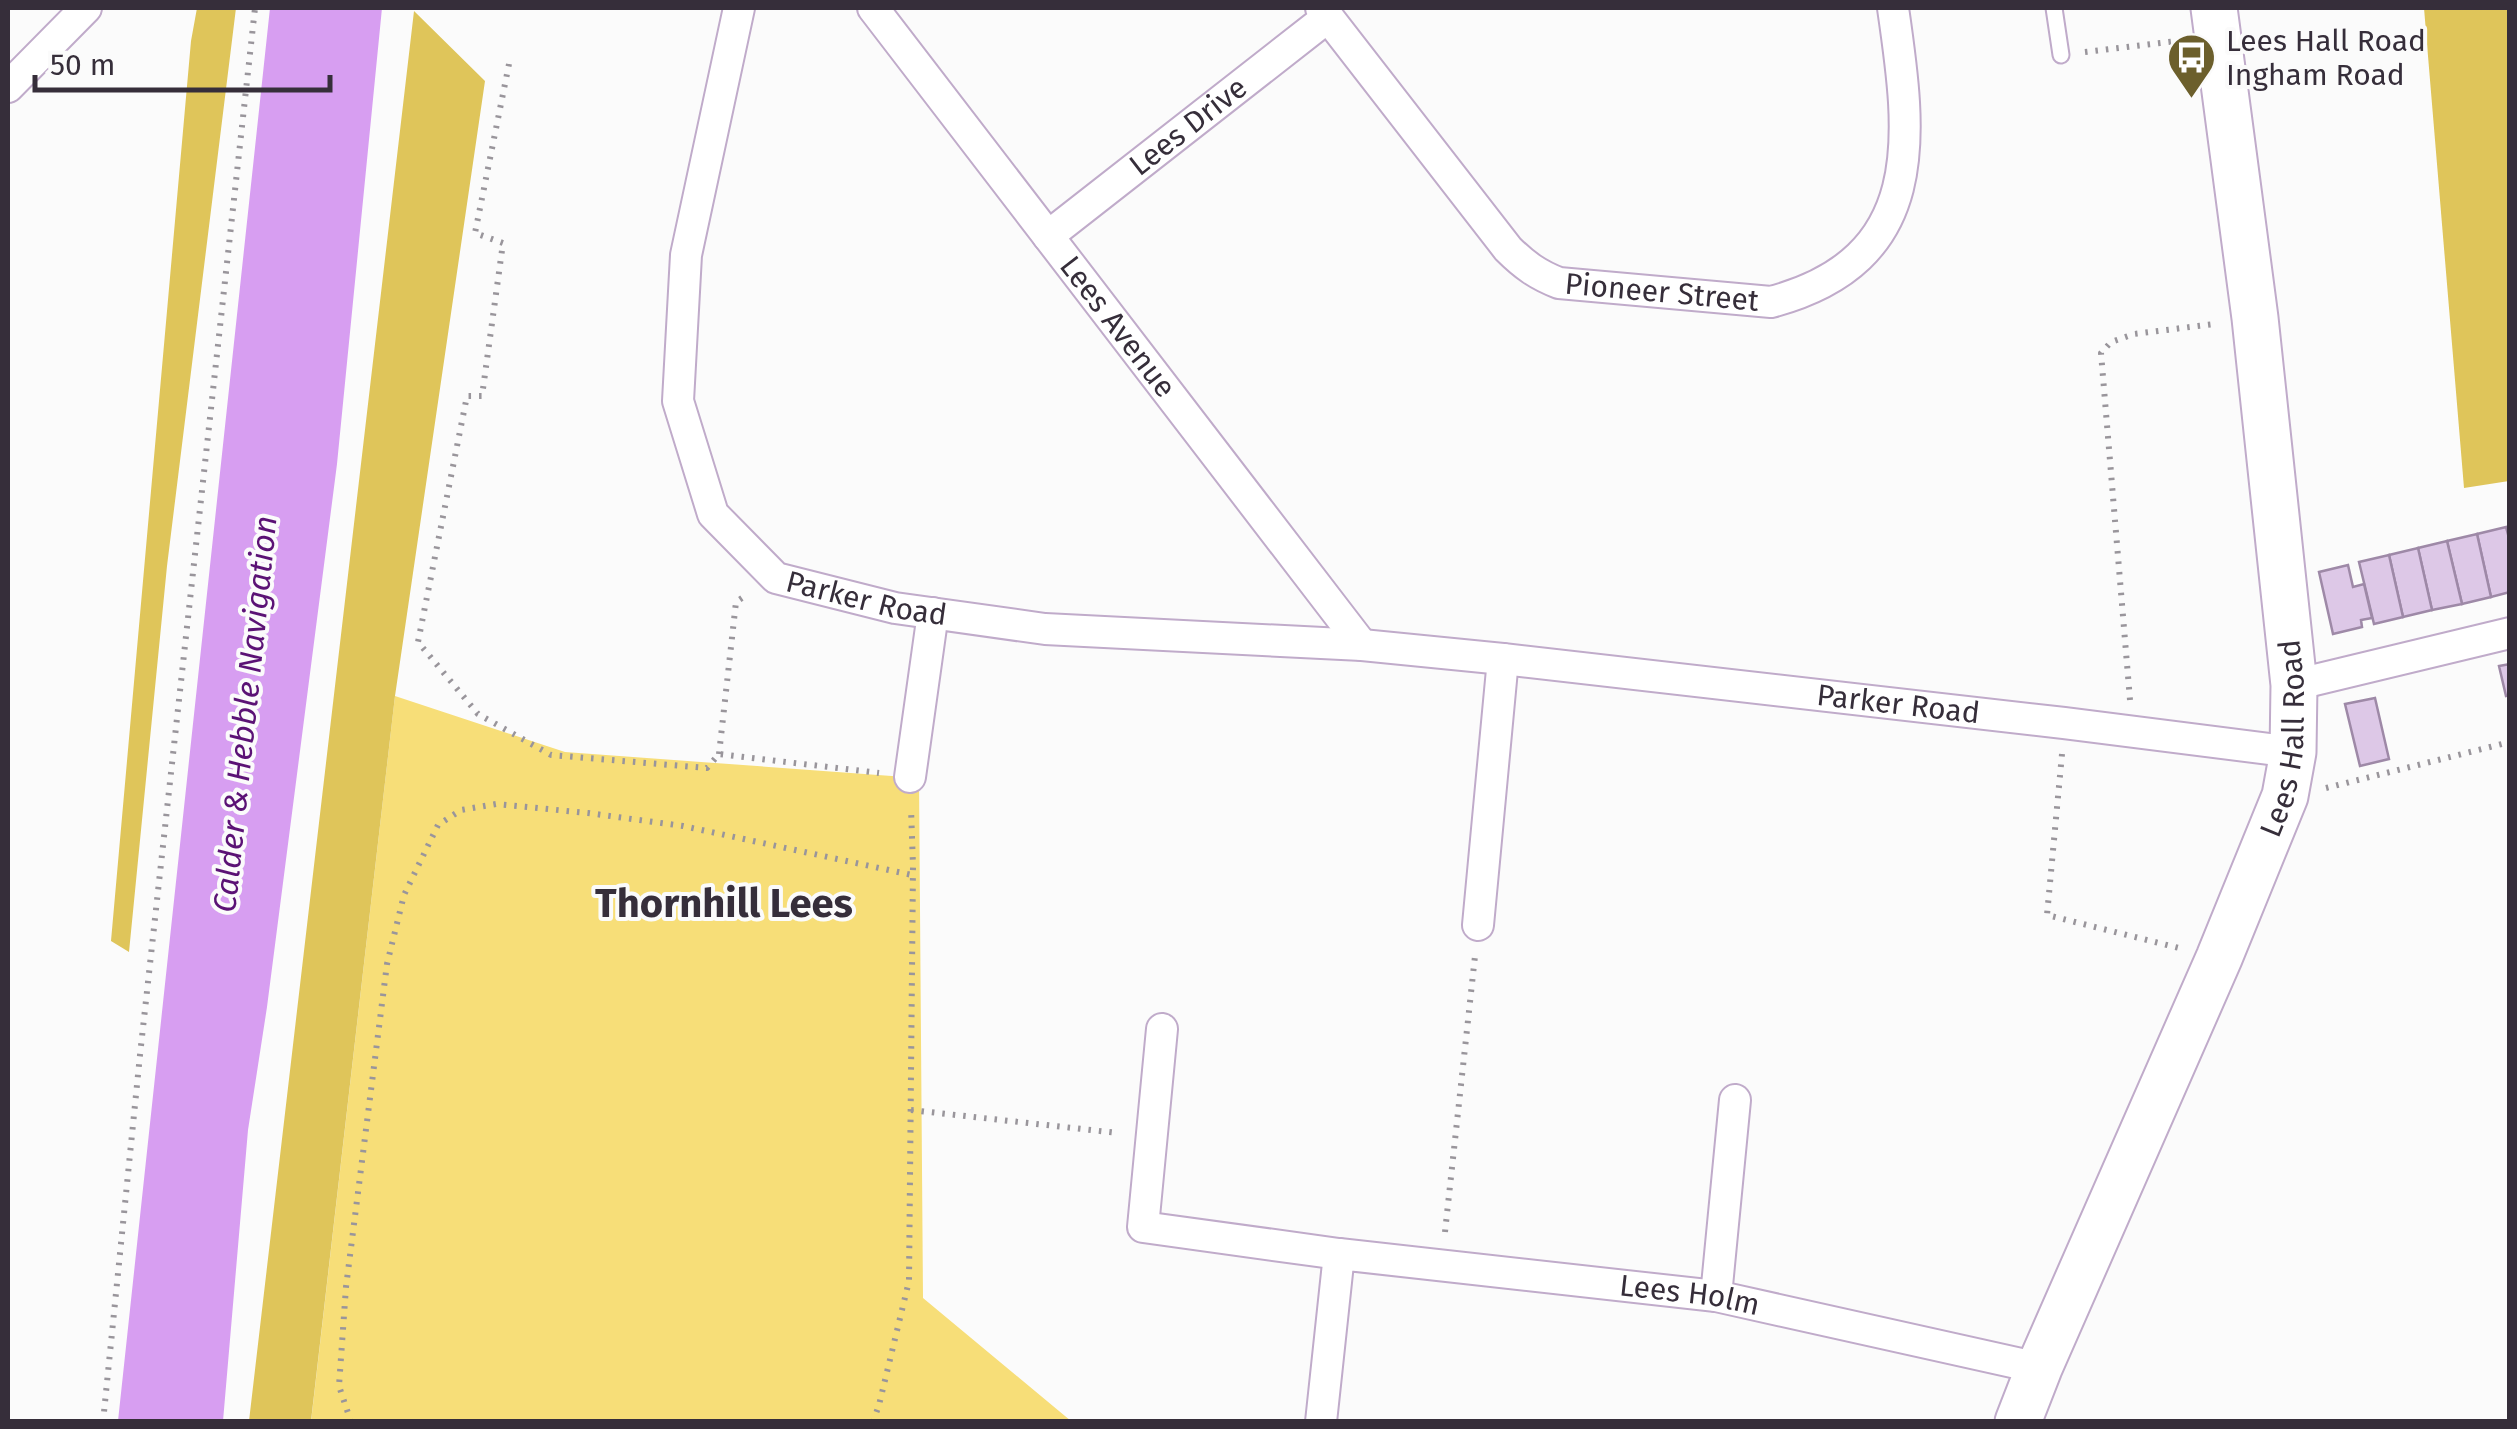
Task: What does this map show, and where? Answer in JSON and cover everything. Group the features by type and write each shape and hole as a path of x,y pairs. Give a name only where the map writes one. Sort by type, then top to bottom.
{"street":[{"path":"8,86 86,8"},
{"name":"Parker Road","path":"739,8 686,254 678,402 713,514 776,578 896,608 1045,629 1362,645 1503,658 2293,752"},
{"name":"Lees Avenue","path":"874,8 1362,645"},
{"name":"Pioneer Street","path":"1324,12 1508,250 1540,276 1559,284 1771,302 1829,281 1854,262 1889,215 1904,160 1904,82 1893,8"},
{"name":"Lees Drive","path":"1048,236 1324,12"},
{"name":"Lees Hall Road","path":"2018,1422 2038,1368 2220,958 2285,796 2293,752 2294,685 2255,318 2216,22"},
{"path":"910,777 933,613"},
{"path":"2294,685 2510,633"},
{"path":"1478,925 1503,658"},
{"name":"Lees Holm","path":"1162,1029 1143,1227 1339,1254 1716,1296 2038,1368"},
{"path":"1716,1296 1735,1100"},
{"path":"1321,1422 1339,1254"}],"lane":[{"path":"2054,8 2061,55"}],"path":[{"path":"103,1422 256,8"},
{"path":"2061,55 2216,22"},
{"path":"509,64 474,233 503,242 482,396 468,396 418,642 478,714 551,755 707,768 718,754 736,602"},
{"path":"2132,731 2101,353 2112,342 2134,334 2255,318"},
{"path":"2064,723 2047,915 2220,958"},
{"path":"2285,796 2510,742"},
{"path":"718,754 910,777 910,1281 873,1422"},
{"path":"351,1422 339,1386 346,1288 387,964 404,895 438,825 462,810 496,804 588,813 682,826 912,875"},
{"path":"1442,1264 1478,925"},
{"path":"910,1110 1152,1137"}],"shaded area":[{"path":"197,8 236,8 167,566 129,952 111,941"},
{"path":"2424,8 2509,8 2509,481 2464,488"},
{"path":"414,11 485,81 395,696 311,1421 249,1421"},
{"path":"395,696 565,752 919,778 923,1298 1071,1421 311,1422"}],"water":[{"name":"Calder & Hebble Navigation","path":"270,8 382,8 337,464 248,1130 223,1421 118,1421"}],"building":[{"path":"2506,527 2510,542 2510,592 2491,597 2477,534"},
{"path":"2477,534 2491,597 2462,604 2447,541"},
{"path":"2447,541 2462,604 2432,610 2418,548"},
{"path":"2418,548 2432,610 2403,617 2389,555"},
{"path":"2389,555 2403,617 2374,624 2359,562"},
{"path":"2348,565 2353,587 2364,584 2372,618 2361,620 2362,627 2333,634 2319,572"},
{"path":"2510,664 2510,695 2506,696 2499,666"},
{"path":"2375,698 2389,759 2360,766 2345,704"}],"place":[{"name":"Lees Hall Road Ingham Road","path":"2191,100"}],"district":[{"name":"Thornhill Lees","path":"724,904"}]}
